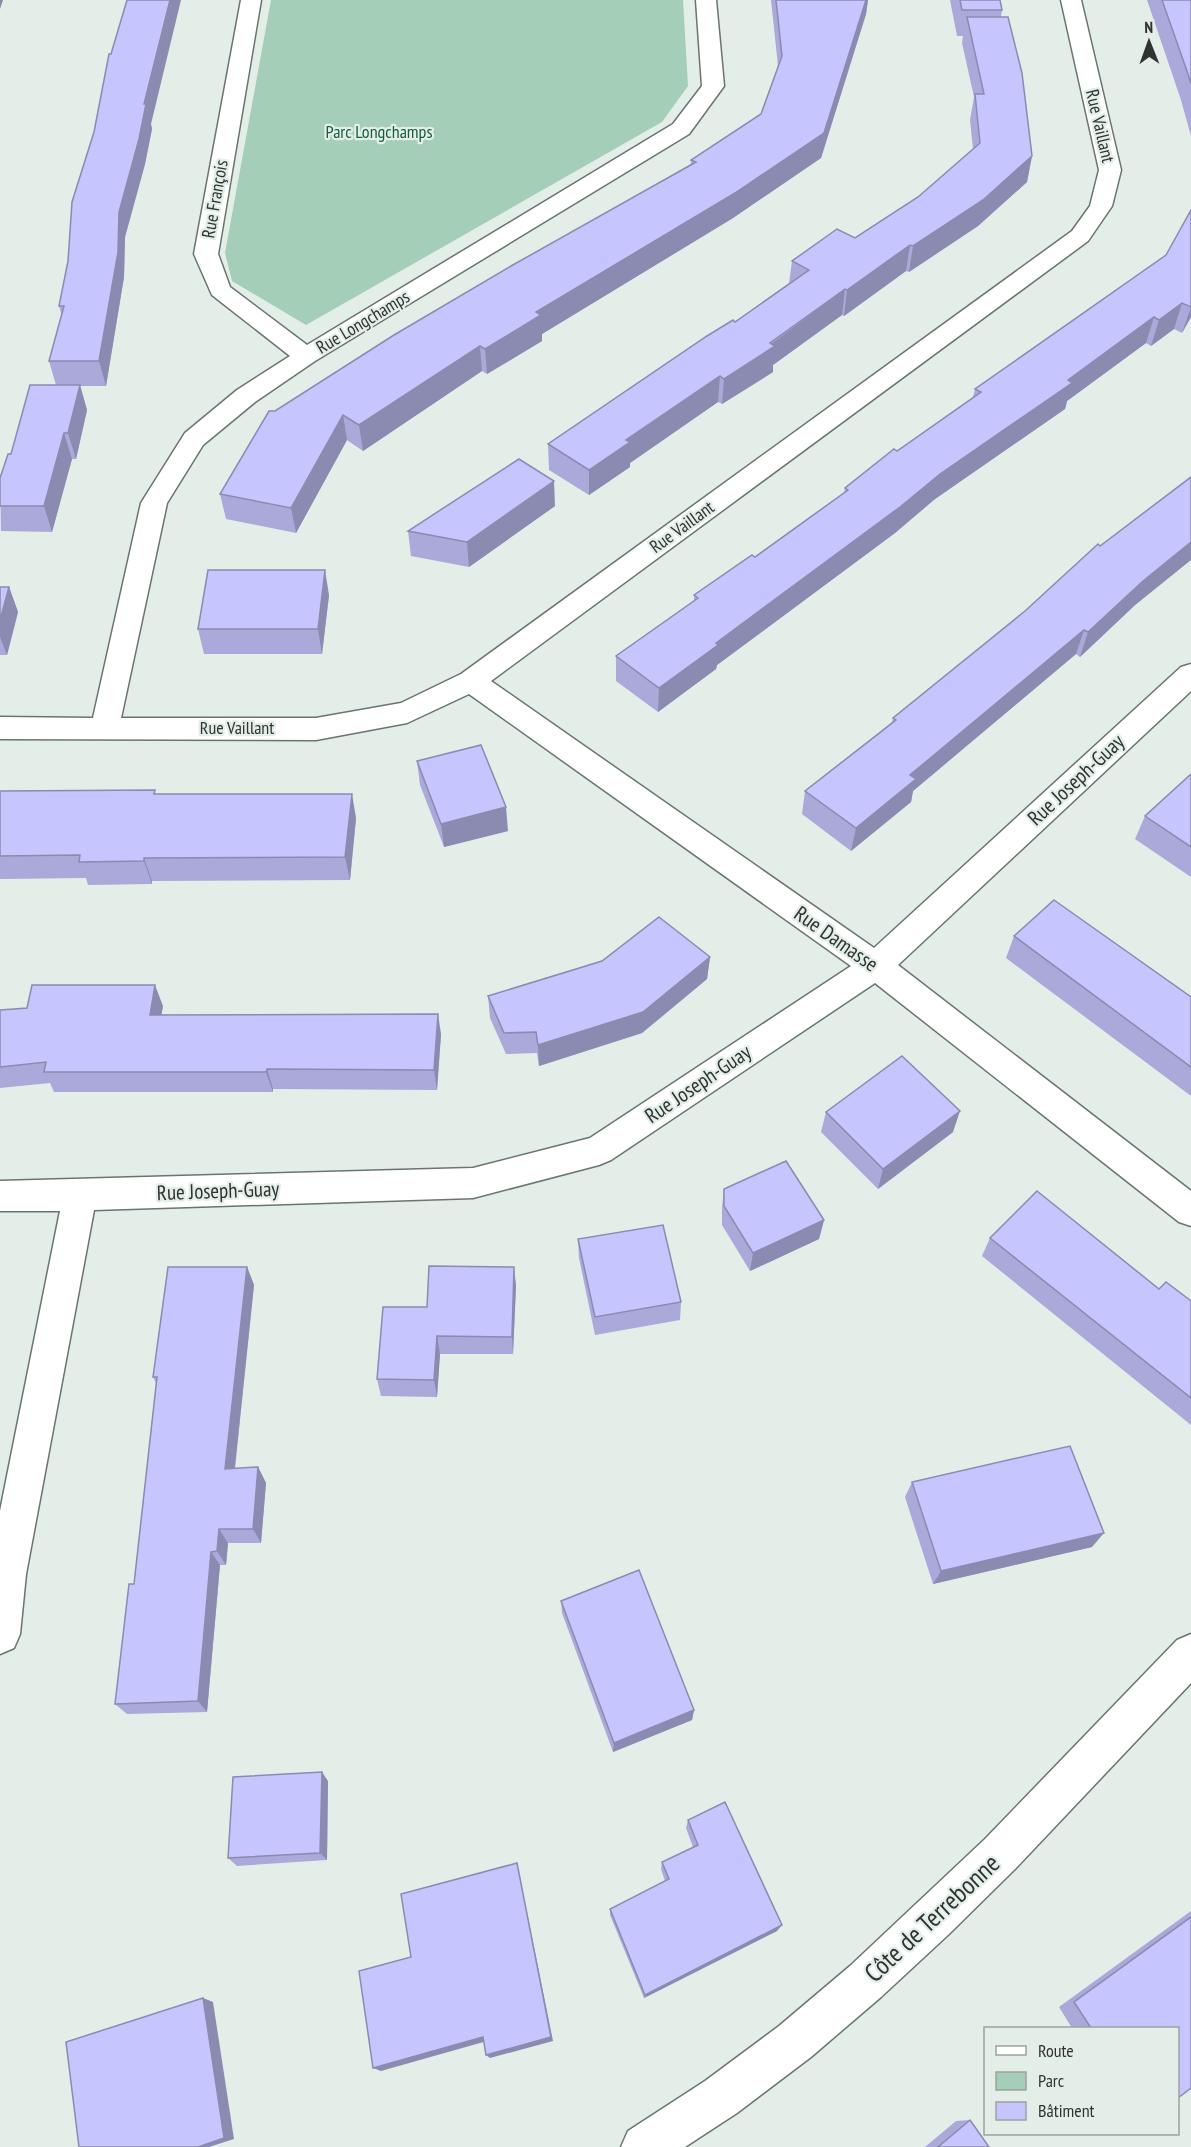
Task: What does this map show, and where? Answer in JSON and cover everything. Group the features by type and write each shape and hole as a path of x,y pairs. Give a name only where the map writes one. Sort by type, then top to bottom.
{"street":[{"name":"Rue François","path":"251,0 206,254 220,290 306,356"},
{"name":"Rue Longchamps","path":"105,727 154,503 194,439 246,396 306,356 681,129 713,86 705,0"},
{"name":"Rue Vaillant","path":"0,728 316,729 407,712 471,681 1080,236 1101,206 1110,170 1071,0"},
{"name":"Rue Joseph-Guay","path":"0,1196 472,1183 599,1150 876,966 1191,674"},
{"name":"Rue Damasse","path":"471,681 876,966 1191,1211"},
{"path":"0,1634 3,1573 80,1195"},
{"name":"Côte de Terrebonne","path":"644,2147 758,2070 899,1952 990,1865 1191,1654"}],"green space":[{"name":"Parc Longchamps","path":"271,0 683,0 688,86 662,122 306,325 232,281 225,253"}],"building":[{"path":"127,0 170,0 144,104 146,104 139,139 119,212 118,252 99,361 49,361 64,306 59,306 68,261 72,202 94,132 109,54 111,54"},
{"path":"776,0 866,0 824,133 735,193 536,312 541,315 485,349 480,346 359,425 343,415 291,508 220,494 269,411 275,411 394,335 511,266 696,162 691,160 761,114 782,56"},
{"path":"960,0 1000,0 1002,10 962,10"},
{"path":"1162,0 1191,0 1191,84 1188,74"},
{"path":"967,17 1008,17 1022,73 1032,156 983,200 913,246 910,245 847,290 845,289 770,343 775,346 724,379 720,376 626,440 630,442 589,470 548,444 707,336 733,320 735,322 809,270 792,261 837,229 855,238 918,197 980,143 975,94 984,94"},
{"path":"1191,210 1191,307 1182,303 1159,320 1154,317 1068,380 1072,383 940,474 900,507 659,688 616,656 698,598 694,595 752,555 755,557 848,490 845,488 894,449 897,451 981,392 975,389 1166,255"},
{"path":"30,385 80,385 68,433 64,433 44,506 0,506 0,478 8,454 11,454"},
{"path":"519,459 554,481 467,542 408,531"},
{"path":"1191,477 1191,542 1143,581 1088,632 1084,630 910,775 916,779 856,828 805,791 896,720 893,718 1025,611 1098,544 1100,546"},
{"path":"208,570 325,570 318,629 198,629"},
{"path":"0,587 9,587 0,620"},
{"path":"481,745 506,807 441,824 417,761"},
{"path":"1191,774 1191,847 1145,816"},
{"path":"155,790 154,794 352,794 345,857 144,858 144,861 79,862 80,855 0,856 0,791"},
{"path":"1054,900 1191,997 1191,1067 1014,936"},
{"path":"659,917 710,957 643,1012 538,1045 536,1032 504,1033 488,996 602,961"},
{"path":"32,985 155,985 150,1015 438,1014 434,1070 267,1069 266,1072 44,1072 46,1062 0,1067 0,1010 27,1008"},
{"path":"902,1056 960,1111 883,1169 826,1112"},
{"path":"786,1161 824,1220 753,1253 724,1206 724,1189"},
{"path":"1037,1191 1159,1289 1166,1282 1191,1301 1191,1398 990,1238"},
{"path":"663,1225 681,1302 595,1317 578,1239"},
{"path":"429,1266 514,1267 512,1337 437,1336 434,1380 377,1379 383,1307 427,1307"},
{"path":"168,1267 247,1267 225,1469 258,1467 253,1529 219,1529 217,1551 211,1552 198,1701 115,1704 129,1584 134,1584 157,1377 153,1377"},
{"path":"1070,1446 1104,1533 941,1571 912,1482"},
{"path":"639,1570 694,1710 614,1743 561,1601"},
{"path":"322,1772 320,1853 228,1858 233,1777"},
{"path":"725,1802 782,1925 645,1995 610,1909 669,1879 662,1862 698,1845 688,1820"},
{"path":"517,1863 551,2037 486,2055 483,2037 373,2068 359,1971 411,1957 401,1894"},
{"path":"1191,1917 1191,2088 1179,2097 1179,2027 1090,2027 1074,2002"},
{"path":"203,1998 224,2138 198,2147 79,2147 66,2042"},
{"path":"970,2120 989,2147 938,2147"}]}
